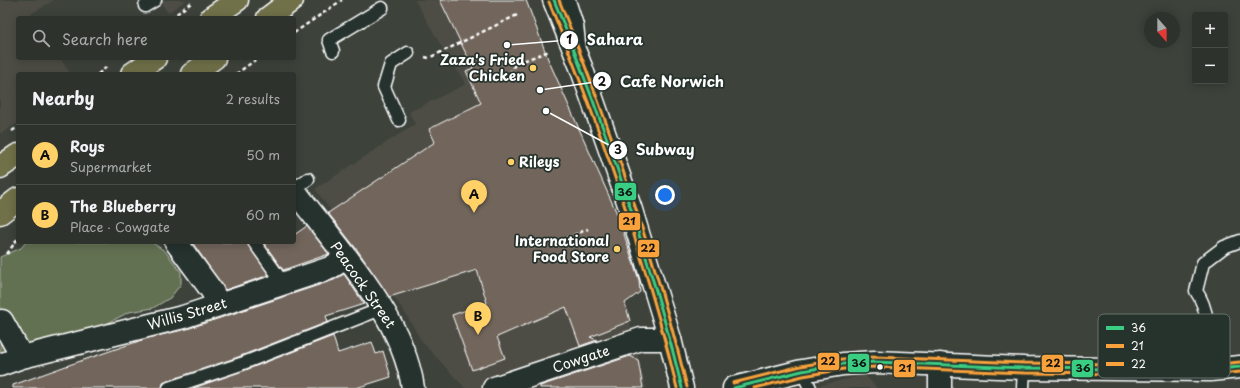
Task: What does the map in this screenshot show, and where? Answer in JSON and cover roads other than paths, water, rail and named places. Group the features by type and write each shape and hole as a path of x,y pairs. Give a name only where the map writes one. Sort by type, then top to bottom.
{"main road":[{"path":"214,16 237,0"},
{"path":"271,16 292,0"},
{"path":"135,72 152,60"},
{"path":"195,72 211,60"},
{"path":"0,167 16,156"},
{"path":"0,213 16,201"}],"street":[{"path":"554,0 570,44 581,67 631,210 670,339 682,388"},
{"name":"Peacock Street","path":"299,186 394,329 405,351 413,388"},
{"path":"177,244 220,305"},
{"name":"Willis Street","path":"0,365 22,357 183,317 330,268 346,258"},
{"path":"2,321 22,357"},
{"name":"Cowgate","path":"494,388 641,339 670,339"},
{"path":"734,388 806,380 843,364 875,362 940,364 1024,378 1098,375"},
{"path":"940,364 940,388"},
{"path":"1230,368 1240,367"}],"lane":[{"path":"569,0 577,25 581,67"},
{"path":"333,51 329,40 382,8"},
{"path":"399,120 384,87 391,64 408,53"},
{"path":"1205,314 1202,300 1196,291 1203,263 1224,247 1240,241"},
{"path":"255,244 284,284"},
{"path":"169,388 242,364 381,309"}],"place":[{"name":"Sahara","path":"507,45"},
{"name":"Zaza's Fried Chicken","path":"533,68"},
{"name":"Cafe Norwich","path":"540,90"},
{"name":"Subway","path":"546,111"},
{"name":"Rileys","path":"511,162"},
{"name":"Roys","path":"474,213"},
{"name":"International Food Store","path":"617,249"},
{"name":"The Blueberry","path":"478,335"}]}
